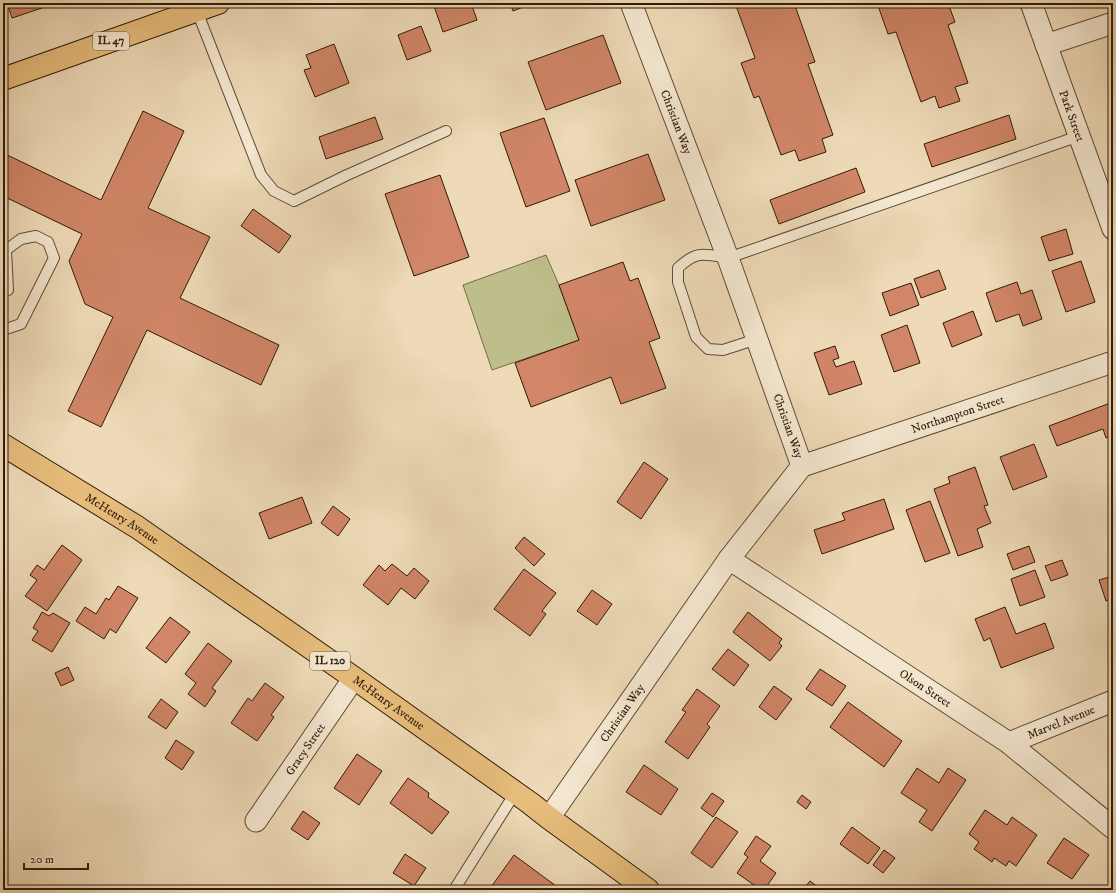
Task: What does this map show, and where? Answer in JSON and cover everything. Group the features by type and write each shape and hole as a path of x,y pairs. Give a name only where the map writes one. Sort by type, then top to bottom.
{"main road":[{"name":"IL 47","path":"3,79 218,3"},
{"name":"McHenry Avenue","path":"3,445 137,527 516,793 648,890"}],"street":[{"name":"Christian Way","path":"549,818 729,559 802,466 728,258 631,3"},
{"name":"Park Street","path":"1031,3 1113,229"},
{"path":"1046,45 1113,23"},
{"name":"Northampton Street","path":"802,466 1113,362"},
{"name":"Olson Street","path":"729,559 1009,743 1113,828"},
{"name":"Gracy Street","path":"256,821 354,678"},
{"name":"Marvel Avenue","path":"1009,743 1113,701"}],"lane":[{"path":"197,10 261,175 274,191 294,201 347,175 446,131"},
{"path":"757,339 723,350 708,349 696,337 678,282 678,268 687,259 702,254 728,258 1079,136"},
{"path":"3,292 8,290 6,250 21,239 36,236 48,242 54,258 21,324 3,330"},
{"path":"454,890 516,793"}],"green space":[{"path":"546,255 559,285 579,340 492,370 463,285"}],"building":[{"path":"7,3 40,3 42,8 12,18"},
{"path":"433,3 471,3 477,20 443,32"},
{"path":"510,3 533,3 513,11"},
{"path":"735,3 794,3 815,62 808,64 833,135 822,139 826,152 799,161 795,150 781,155 759,96 754,98 741,63 755,58"},
{"path":"877,3 948,3 955,22 948,25 968,83 955,87 960,101 939,108 935,96 921,102 896,32 888,34"},
{"path":"421,26 431,51 407,60 398,35"},
{"path":"603,35 621,83 546,110 528,62"},
{"path":"334,44 349,83 315,97 304,70 311,68 306,55"},
{"path":"143,111 184,131 148,208 210,237 180,298 279,345 261,385 147,330 101,427 68,411 113,317 85,304 69,261 82,234 3,196 3,153 101,200"},
{"path":"1009,115 1016,139 932,167 924,144"},
{"path":"375,117 383,139 326,159 319,137"},
{"path":"544,118 570,191 526,207 500,133"},
{"path":"648,154 665,200 591,226 575,180"},
{"path":"856,168 865,192 779,224 770,200"},
{"path":"440,175 469,257 414,276 385,194"},
{"path":"253,209 291,236 279,253 241,226"},
{"path":"1066,229 1073,254 1049,261 1041,237"},
{"path":"1081,261 1095,302 1066,312 1052,271"},
{"path":"623,262 630,281 638,278 660,338 649,342 666,388 621,404 611,377 531,407 515,363 579,340 559,285"},
{"path":"939,270 946,289 921,298 914,279"},
{"path":"1017,282 1021,294 1032,290 1042,319 1023,326 1019,314 996,322 986,293"},
{"path":"911,283 919,305 890,316 882,293"},
{"path":"973,311 982,335 952,347 943,323"},
{"path":"907,325 920,363 894,372 881,335"},
{"path":"835,346 839,358 833,360 836,367 854,361 862,384 829,395 814,353"},
{"path":"1113,402 1113,435 1106,438 1103,429 1057,446 1049,426"},
{"path":"1034,444 1047,477 1013,490 1000,457"},
{"path":"644,462 668,479 641,519 617,502"},
{"path":"975,467 988,505 984,506 991,523 977,529 983,547 958,556 934,489 950,483 948,477"},
{"path":"1113,485 1113,500 1108,487"},
{"path":"302,497 312,523 269,539 259,513"},
{"path":"884,499 894,529 822,554 814,530 845,520 842,513"},
{"path":"930,501 950,553 925,562 906,510"},
{"path":"333,506 350,519 338,536 321,523"},
{"path":"524,537 545,554 534,566 515,548"},
{"path":"62,545 82,560 47,611 25,596 37,580 30,575 37,565 44,570"},
{"path":"1029,546 1035,562 1013,570 1007,554"},
{"path":"1062,560 1068,575 1051,581 1045,566"},
{"path":"392,564 407,576 414,568 429,581 415,599 401,588 388,605 363,585 379,565 385,571"},
{"path":"524,569 556,593 542,611 546,614 530,636 494,609"},
{"path":"1035,570 1045,597 1020,606 1011,579"},
{"path":"1113,576 1113,599 1106,601 1099,580"},
{"path":"118,586 138,598 116,633 110,629 104,639 76,621 85,607 96,614 106,598 109,600"},
{"path":"592,590 612,604 597,625 577,611"},
{"path":"1005,607 1016,634 1045,623 1054,648 1001,668 990,638 984,641 975,619"},
{"path":"42,612 49,616 53,613 70,623 52,652 32,640 38,631 33,628"},
{"path":"748,612 782,639 779,643 782,646 770,661 733,632"},
{"path":"170,617 190,632 166,663 146,648"},
{"path":"208,643 232,661 212,688 216,691 205,707 188,694 196,683 185,674"},
{"path":"728,649 749,665 734,686 712,669"},
{"path":"68,667 74,680 61,686 55,673"},
{"path":"820,669 846,686 832,706 806,689"},
{"path":"265,683 284,697 271,715 274,717 257,741 231,723 248,698 252,701"},
{"path":"774,686 792,699 776,720 759,707"},
{"path":"697,689 720,706 707,724 710,727 688,759 665,742 686,712 682,710"},
{"path":"161,699 178,712 166,729 148,717"},
{"path":"848,702 902,741 884,767 830,727"},
{"path":"176,740 194,752 182,770 165,758"},
{"path":"357,754 382,771 359,805 334,788"},
{"path":"644,765 678,789 661,815 626,792"},
{"path":"917,768 939,783 948,768 966,780 932,831 919,822 927,810 901,793"},
{"path":"408,778 429,793 428,797 449,812 432,834 390,803"},
{"path":"712,793 724,801 713,817 701,808"},
{"path":"802,795 811,802 806,809 797,802"},
{"path":"985,810 1007,825 1012,817 1037,835 1016,866 1009,861 1006,866 994,858 992,862 974,849 979,842 969,834"},
{"path":"303,811 320,823 308,840 291,829"},
{"path":"716,817 738,832 712,868 691,853"},
{"path":"852,827 880,848 868,864 840,844"},
{"path":"756,836 771,846 760,861 776,873 764,890 761,890 737,873 748,857 744,854"},
{"path":"1064,838 1089,855 1072,879 1047,863"},
{"path":"884,850 895,858 883,873 873,865"},
{"path":"405,854 426,868 414,886 393,873"},
{"path":"514,855 556,886 553,890 489,890"},
{"path":"810,881 822,890 803,890"}]}
